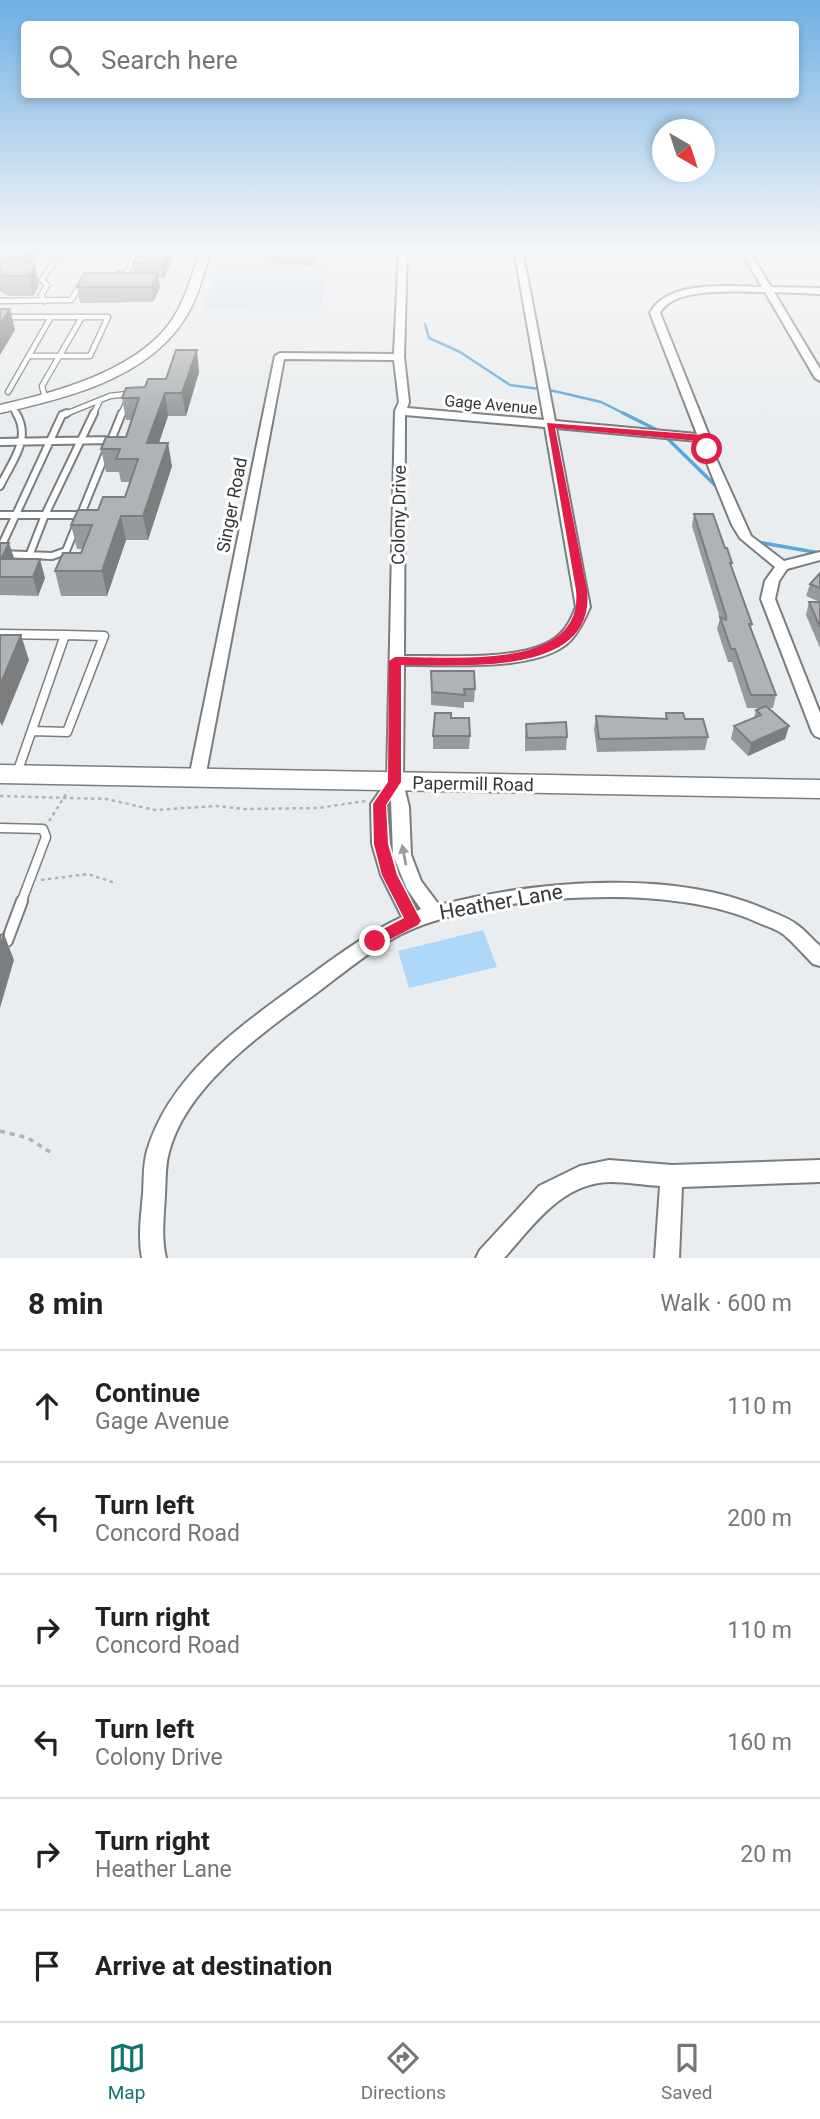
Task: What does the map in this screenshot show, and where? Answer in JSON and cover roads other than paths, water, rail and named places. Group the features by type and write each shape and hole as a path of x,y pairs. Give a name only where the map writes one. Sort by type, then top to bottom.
{"main road":[{"name":"Papermill Road","path":"8,774 820,789"}],"street":[{"path":"7,403 45,398 112,372 142,354 166,335 179,319 183,308"},
{"name":"Colony Drive","path":"401,308 399,356 404,402 400,411 395,782 401,807 402,855 413,884 435,914"},
{"path":"395,661 523,657 557,645 572,631 581,615 582,599 529,308"},
{"path":"657,308 657,321 704,438 703,443 738,525 755,548 782,566"},
{"path":"779,308 820,378"},
{"name":"Singer Road","path":"197,778 279,356 399,356"},
{"name":"Gage Avenue","path":"400,411 704,438"},
{"path":"820,556 782,566 772,582 768,599 820,732"},
{"path":"395,782 380,804 381,844 390,875 413,921"},
{"name":"Heather Lane","path":"154,1258 151,1245 152,1215 158,1150 178,1108 202,1076 250,1031 311,986 375,941 413,921 504,897 574,890 645,890 714,901 767,916 812,947 820,958"},
{"path":"488,1258 547,1194 580,1177 609,1171 672,1176 820,1171"},
{"path":"667,1258 672,1176"}],"lane":[{"path":"0,317 108,317 90,356 29,356"},
{"path":"0,486 22,442 25,430 7,403 51,317"},
{"path":"45,398 42,386 82,317"},
{"path":"123,394 129,396 111,440 66,551 52,556 0,552 62,415 100,400 123,394"},
{"path":"29,555 45,515 100,400"},
{"path":"0,442 111,440"},
{"path":"0,515 81,515"},
{"path":"0,634 104,636 67,732 32,731"},
{"path":"8,774 32,731 65,635"},
{"path":"0,828 43,829 46,837 7,941 0,943"}],"waterway":[{"path":"425,324 429,338 460,352 510,385 554,391 601,402 661,432"},
{"path":"666,437 718,488"},
{"path":"757,542 820,553"}]}
